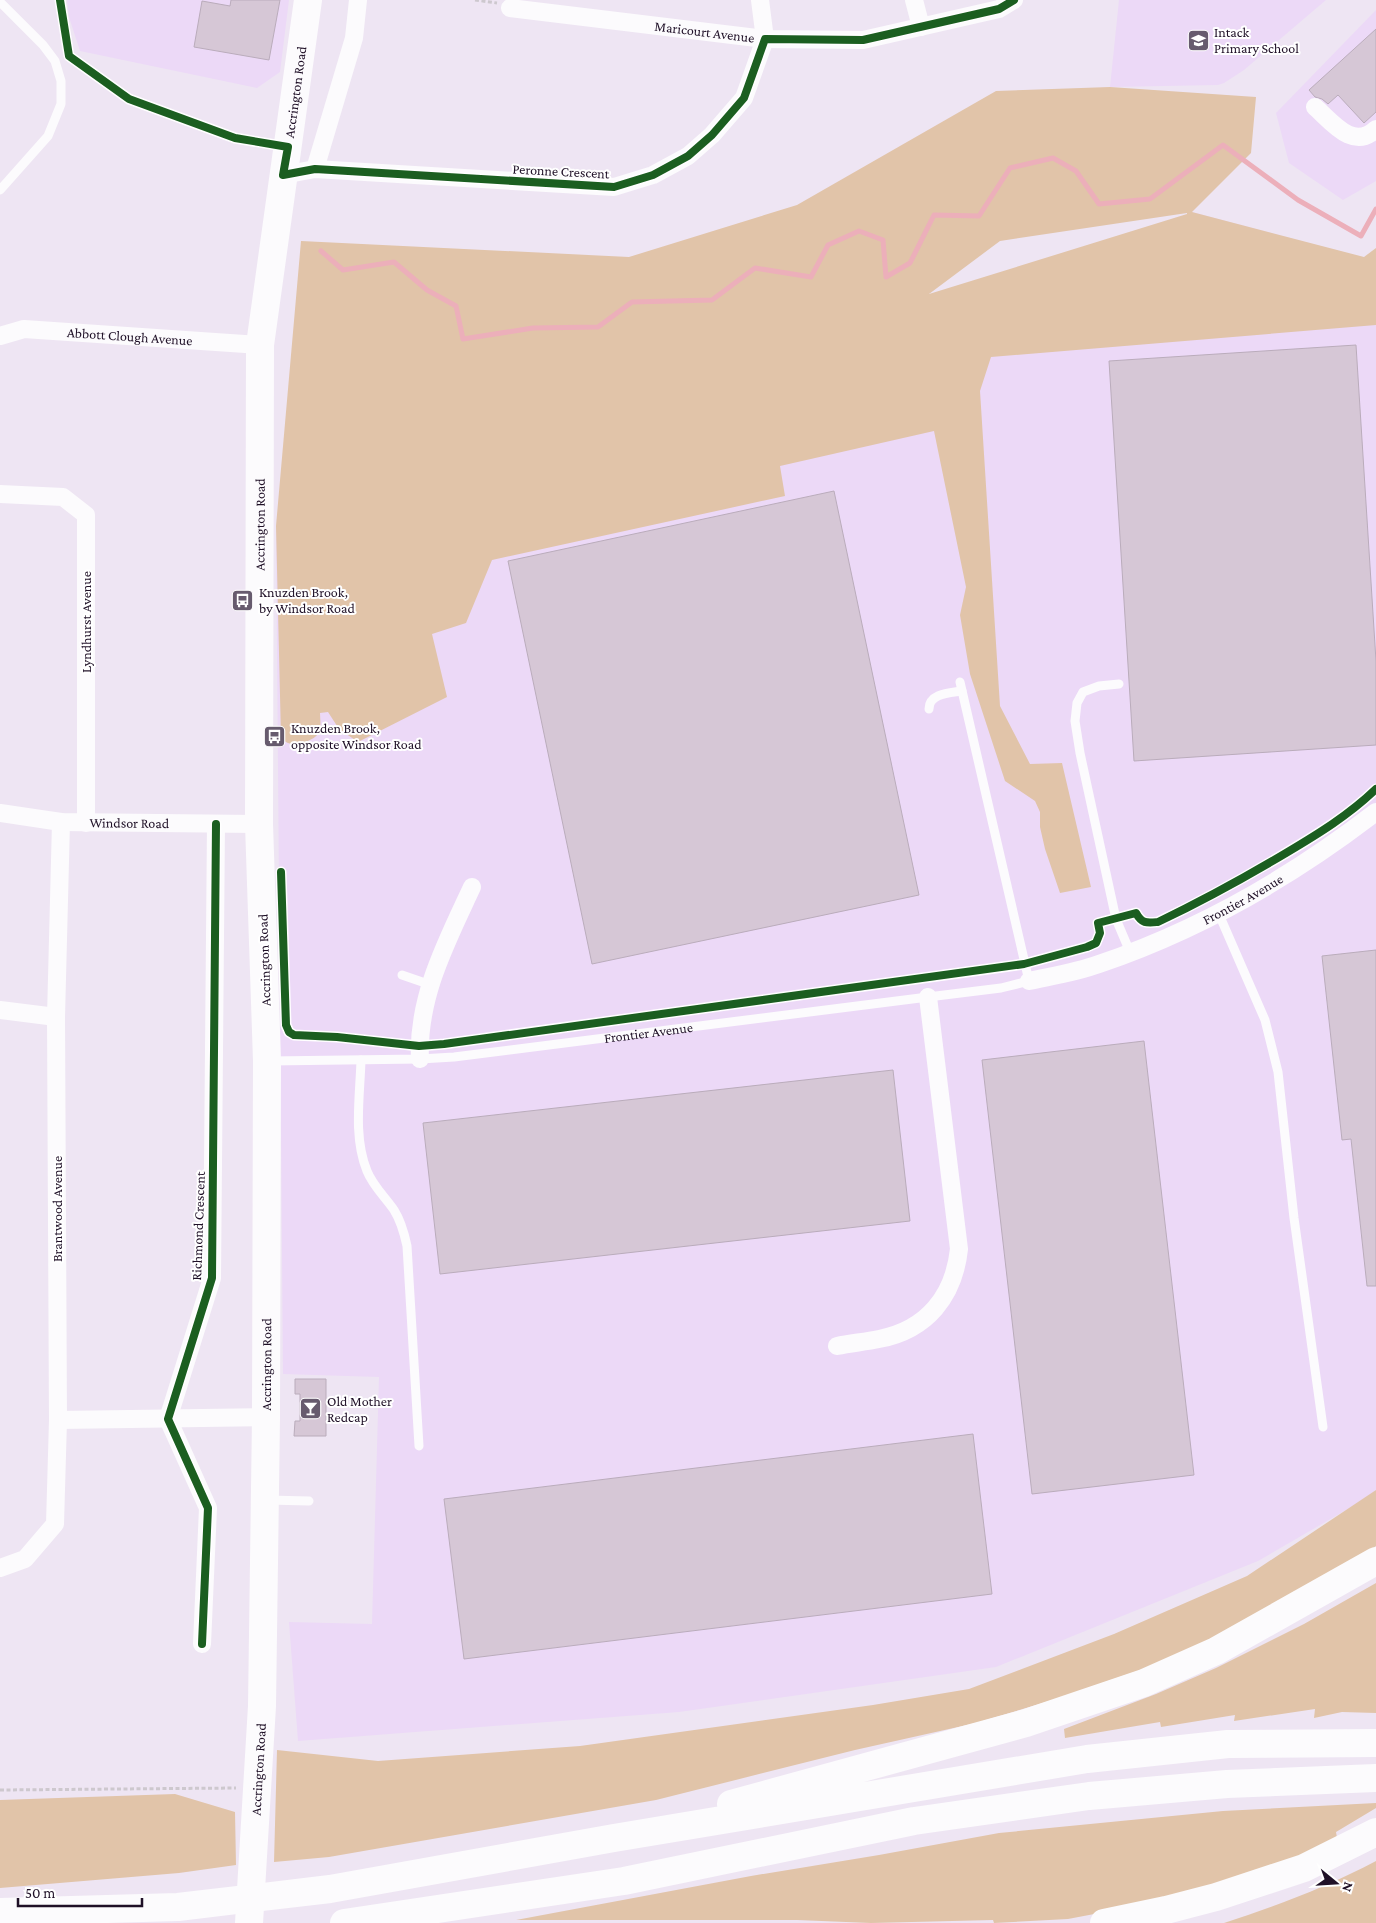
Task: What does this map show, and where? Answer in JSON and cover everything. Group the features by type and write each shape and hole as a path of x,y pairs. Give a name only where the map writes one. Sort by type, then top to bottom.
{"main road":[{"name":"Accrington Road","path":"249,1923 262,1706 266,1417 267,1061 259,824 260,345 308,0"},
{"path":"614,1838 767,1793 1026,1723 1110,1695 1216,1652 1376,1561"},
{"path":"0,1912 178,1908 330,1890 614,1838 1088,1759 1228,1744 1373,1743"},
{"path":"344,1923 624,1881 914,1821 1050,1801 1227,1784 1374,1778"},
{"path":"1104,1923 1216,1897 1304,1868 1376,1832"}],"street":[{"path":"315,169 354,38 358,0"},
{"name":"Peronne Crescent","path":"283,175 315,169 614,187 653,175 688,156 712,135 744,98 765,39 760,0"},
{"path":"914,0 921,27"},
{"name":"Maricourt Avenue","path":"510,8 765,39 862,40 999,9 1014,0"},
{"path":"1315,106 1343,133 1358,138 1370,135 1376,129"},
{"name":"Abbott Clough Avenue","path":"0,336 24,329 260,345"},
{"name":"Lyndhurst Avenue","path":"0,494 63,497 86,515 86,823"},
{"name":"Frontier Avenue","path":"1029,981 1098,965 1173,935 1245,899 1339,841 1376,812"},
{"name":"Windsor Road","path":"0,813 61,822 259,824"},
{"name":"Brantwood Avenue","path":"0,1568 25,1560 55,1524 58,1420 56,1017 61,822"},
{"name":"Richmond Crescent","path":"168,1419 212,1278 216,824"},
{"path":"420,1059 422,1019 431,985 438,963 472,887"},
{"path":"837,1346 896,1335 927,1317 944,1298 952,1283 957,1266 959,1249 928,997"},
{"path":"0,1010 56,1017"},
{"path":"58,1420 266,1417"},
{"path":"168,1419 208,1508 202,1644"}],"lane":[{"path":"0,2 43,45 55,61 61,81 61,104 48,136 0,190"},
{"path":"1119,684 1099,686 1083,692 1077,703 1075,722 1116,919 1130,952"},
{"path":"929,709 930,701 934,698 961,686 1029,981"},
{"path":"1218,912 1265,1020 1278,1072 1294,1218 1323,1427"},
{"path":"402,975 431,985"},
{"name":"Frontier Avenue","path":"267,1061 454,1057 1001,988 1029,981"},
{"path":"361,1060 360,1140 367,1172 393,1209 402,1226 407,1246 420,1446"},
{"path":"265,1500 309,1501"}],"path":[{"path":"0,1790 257,1788"}],"shaded area":[{"path":"67,0 289,0 280,72 257,88 80,51 69,17"},
{"name":"Intack Primary School","path":"1119,0 1326,0 1244,70 1224,83 1218,85 1110,87"},
{"path":"1376,10 1376,181 1343,200 1289,163 1276,113"},
{"path":"1110,87 1256,97 1251,153 1192,212 1364,257 1376,248 1376,325 991,357 980,391 1000,706 1030,764 1062,763 1091,887 1060,893 1045,849 1040,827 1040,812 1035,801 1005,781 970,674 960,615 966,587 934,431 780,466 785,496 492,560 466,623 432,634 447,697 358,742 339,729 328,712 320,713 321,724 316,737 308,741 291,744 281,738 276,526 301,241 629,257 797,205 996,91","holes":["1187,214 929,294 1000,241"]},
{"path":"1192,212 1369,259 1376,259 1376,1490 1365,1499 1258,1561 996,1667 679,1712 298,1741 289,1622 372,1624 379,1377 283,1374 276,526 446,579"},
{"path":"1376,1490 1376,1546 1342,1569 1221,1636 1146,1668 1056,1699 976,1723 855,1750 656,1800 329,1857 274,1862 277,1750 378,1761 580,1746 873,1705 969,1689 1114,1634 1247,1576"},
{"path":"1376,1583 1376,1713 1342,1712 1314,1718 1315,1709 1234,1721 1235,1715 1161,1727 1160,1722 1065,1738 1064,1729 1156,1694 1216,1668 1304,1624"},
{"path":"175,1794 235,1812 236,1865 179,1873 0,1888 0,1800"},
{"path":"1376,1803 1376,1808 1336,1832 1337,1838 1292,1860 1152,1903 1068,1919 994,1923 993,1920 871,1923 797,1920 516,1920 751,1876 999,1833 1223,1811"},
{"path":"1376,1861 1376,1923 1224,1923 1301,1895"}],"building":[{"path":"231,0 280,0 269,60 194,47 202,1 230,6"},
{"path":"1376,29 1376,112 1364,123 1338,95 1328,104 1322,99 1315,97 1309,90"},
{"path":"1356,345 1376,661 1376,745 1134,761 1109,361"},
{"path":"834,491 919,895 592,964 508,561"},
{"path":"1376,950 1376,1286 1367,1286 1351,1139 1342,1140 1322,956"},
{"path":"1144,1041 1194,1475 1032,1494 982,1060"},
{"path":"893,1070 910,1221 440,1274 423,1123"},
{"path":"295,1379 326,1379 326,1436 294,1436 295,1421 300,1421 300,1394 295,1394"},
{"path":"973,1434 992,1594 464,1659 444,1499"}],"waterway":[{"path":"321,251 343,270 394,262 427,290 456,306 463,339 533,328 598,327 632,302 712,300 755,268 811,277 828,245 859,231 883,240 886,277 910,263 934,215 979,216 1010,168 1053,158 1076,171 1099,204 1150,199 1223,145 1298,200 1361,236 1376,209"}],"cycle path":[{"path":"60,0 69,56 129,99 235,138 288,147 283,175 315,169 614,187 653,175 688,156 712,135 744,98 765,39 863,40 999,9 1014,0"},
{"path":"281,872 286,1025 289,1032 294,1035 337,1037 419,1046 1024,964 1096,943 1100,933 1098,923 1136,913 1145,922 1158,922 1207,898 1310,839 1344,816 1376,789"},
{"path":"202,1644 208,1508 168,1419 212,1278 216,824"}],"place":[{"name":"Intack Primary School","path":"1198,40"},
{"name":"Knuzden Brook, by Windsor Road","path":"243,600"},
{"name":"Knuzden Brook, opposite Windsor Road","path":"275,736"},
{"name":"Old Mother Redcap","path":"311,1409"}]}
